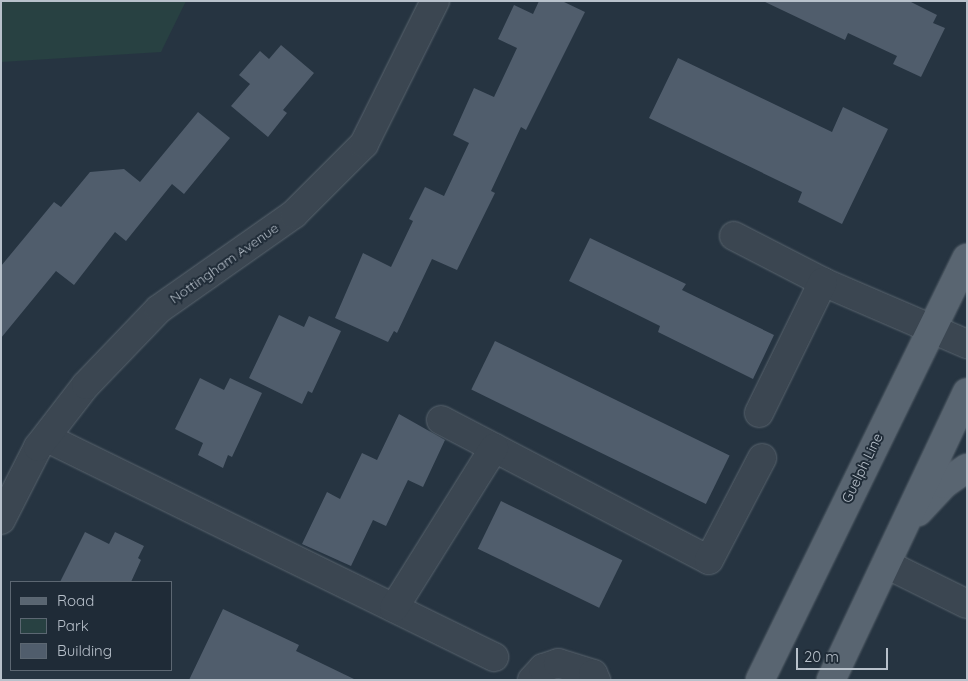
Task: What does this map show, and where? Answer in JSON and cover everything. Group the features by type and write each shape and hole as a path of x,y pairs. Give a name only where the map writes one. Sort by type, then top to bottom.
{"main road":[{"name":"Guelph Line","path":"760,680 967,258"},
{"path":"831,680 967,392"},
{"path":"890,556 921,508 967,468"}],"street":[{"name":"Nottingham Avenue","path":"1,520 38,447 47,438 86,385 159,309 294,214 364,144 435,1"},
{"path":"734,236 823,282 967,344"},
{"path":"759,413 823,282"},
{"path":"441,420 709,560 762,458"},
{"path":"47,438 494,657"},
{"path":"394,608 494,448"},
{"path":"890,556 967,604"},
{"path":"532,680 543,668 558,663 593,674 596,680"}],"green space":[{"path":"1,1 186,1 161,52 1,62"}],"building":[{"path":"539,1 562,1 585,12 526,130 521,127 491,191 495,193 457,270 432,259 397,333 394,331 388,342 335,318 363,253 391,267 413,221 409,219 425,187 444,196 469,143 453,135 474,88 494,97 517,48 498,39 514,5 533,14"},
{"path":"763,1 909,1 937,15 933,23 945,28 921,77 893,64 897,56 848,33 845,40"},
{"path":"281,45 314,73 283,110 287,113 268,137 231,106 250,84 239,75 260,51 269,59"},
{"path":"678,58 832,132 843,107 888,129 842,224 798,202 802,192 649,118"},
{"path":"198,112 230,138 184,194 172,184 126,241 115,232 74,285 56,271 1,338 1,266 54,202 61,207 90,172 124,169 140,182"},
{"path":"590,238 686,284 682,290 774,335 753,379 658,332 660,326 569,281"},
{"path":"279,315 304,327 309,316 341,331 312,393 308,391 302,404 249,378"},
{"path":"495,341 730,455 706,504 471,390"},
{"path":"200,378 224,390 230,378 262,393 232,457 228,455 223,468 198,455 203,443 175,429"},
{"path":"399,414 445,440 423,487 408,480 386,526 373,520 351,566 302,544 327,492 340,499 362,453 377,460"},
{"path":"501,501 622,560 599,608 478,549"},
{"path":"85,532 109,544 115,532 144,546 138,558 141,560 131,581 60,581"},
{"path":"223,609 299,645 296,651 356,680 189,680"}]}
